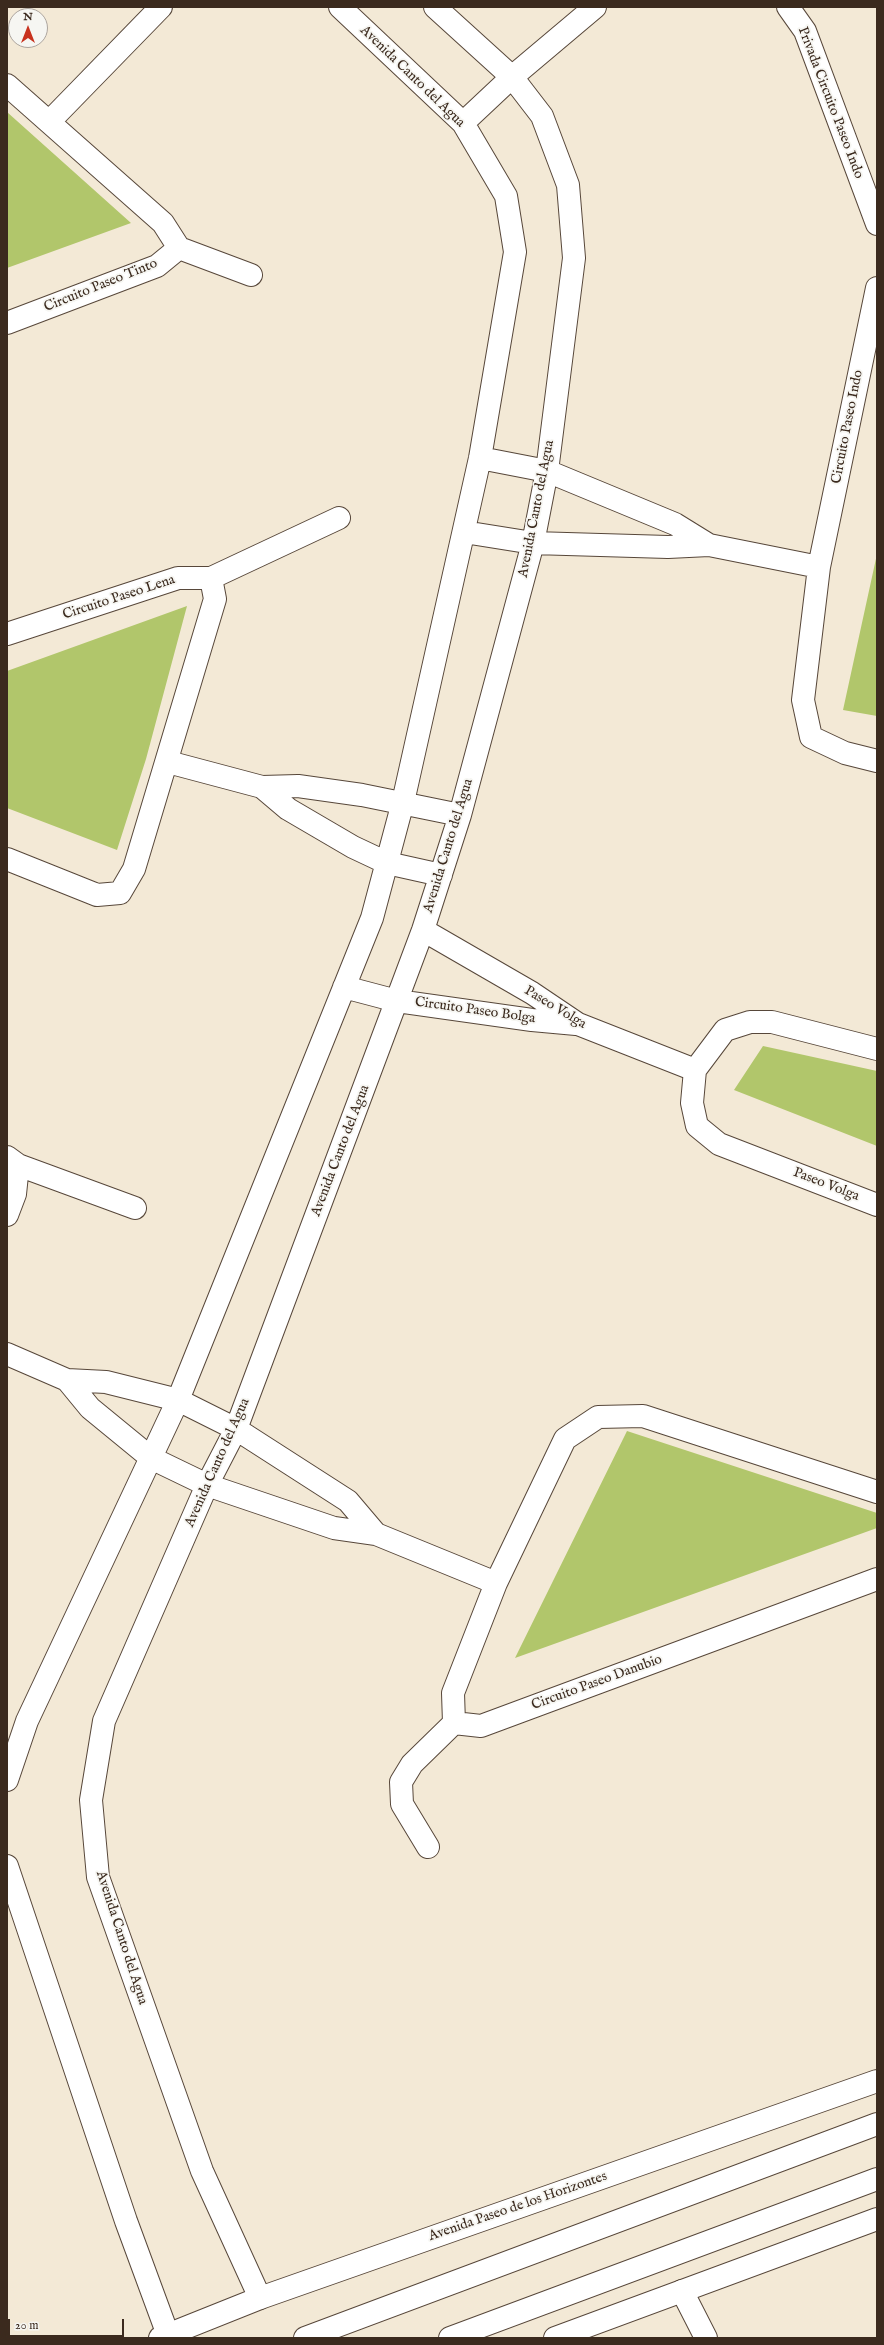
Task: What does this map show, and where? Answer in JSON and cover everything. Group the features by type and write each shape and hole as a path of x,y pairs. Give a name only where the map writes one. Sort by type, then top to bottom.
{"street":[{"path":"48,122 161,7"},
{"name":"Avenida Canto del Agua","path":"7,1780 27,1722 178,1400 372,918 403,802 480,458 515,252 506,196 463,123 340,7"},
{"name":"Avenida Canto del Agua","path":"260,2298 202,2171 98,1877 91,1800 104,1722 207,1485 236,1429 423,930 460,815 533,543 547,471 574,258 568,185 542,116 512,77 435,7"},
{"path":"463,123 512,77 595,7"},
{"name":"Privada Circuito Paseo Indo","path":"788,7 805,31 877,224"},
{"path":"7,85 163,223 179,248 251,275"},
{"name":"Circuito Paseo Tinto","path":"7,323 157,266 179,248"},
{"name":"Circuito Paseo Indo","path":"877,288 819,567 803,700 812,737 845,753 877,761"},
{"path":"480,458 547,471 674,524 709,545"},
{"path":"7,859 97,895 120,893 134,869 168,762 215,599 211,578 339,518"},
{"path":"464,532 533,543 668,547 709,545 819,567"},
{"name":"Circuito Paseo Lena","path":"7,634 178,578 211,578"},
{"path":"168,762 262,788 298,786 403,802 460,815"},
{"path":"262,788 288,809 353,847 387,863 441,875"},
{"name":"Paseo Volga","path":"423,930 532,993 578,1024 695,1070 692,1103 697,1126 719,1144 877,1205"},
{"name":"Circuito Paseo Bolga","path":"344,987 397,1001 532,1020 578,1024"},
{"path":"695,1070 725,1030 750,1022 772,1022 877,1049"},
{"path":"7,1215 15,1194 12,1161 135,1208"},
{"path":"7,1354 67,1380 106,1382 178,1400 236,1429 348,1501 376,1534"},
{"path":"67,1380 90,1408 151,1458 207,1485 334,1528 376,1534 496,1583"},
{"path":"428,1847 402,1804 401,1782 412,1764 454,1723 453,1693 496,1583 564,1439 598,1417 643,1416 877,1492"},
{"name":"Circuito Paseo Danubio","path":"454,1723 481,1726 877,1579"},
{"path":"7,1866 164,2337"},
{"name":"Avenida Paseo de los Horizontes","path":"164,2337 260,2298 877,2081"},
{"path":"305,2338 877,2124"},
{"path":"450,2338 877,2179"},
{"path":"555,2338 877,2219"},
{"path":"682,2292 706,2338"}],"green space":[{"path":"7,112 131,223 7,268"},
{"path":"877,554 877,716 843,710"},
{"path":"187,606 146,759 117,850 7,808 7,671"},
{"path":"763,1046 877,1071 877,1146 734,1090"},
{"path":"627,1431 877,1513 877,1528 515,1658"}]}
